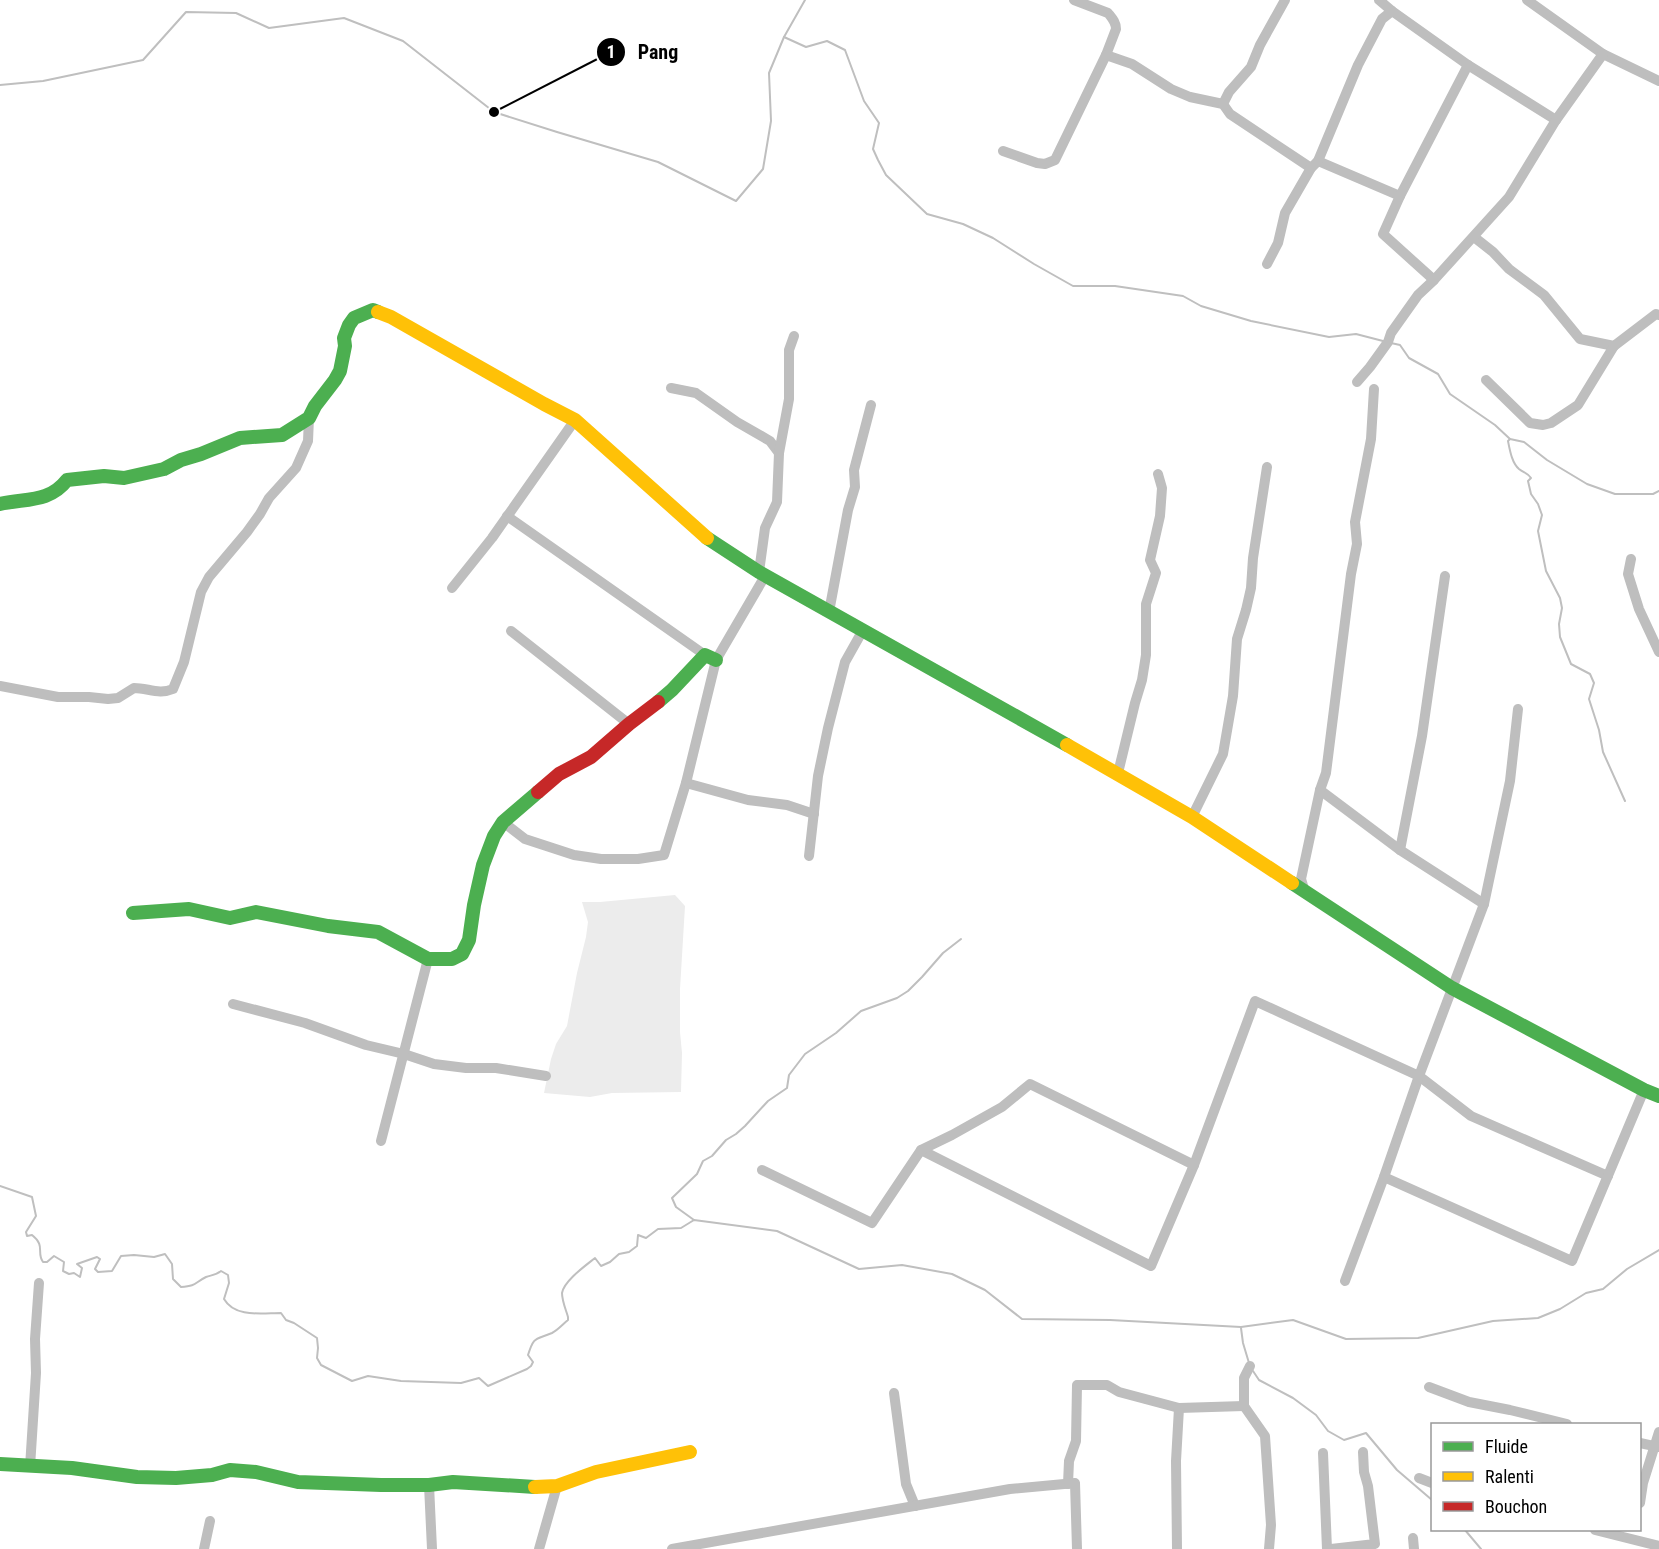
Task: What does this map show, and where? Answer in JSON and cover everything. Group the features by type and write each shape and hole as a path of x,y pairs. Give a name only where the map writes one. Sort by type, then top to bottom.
{"street":[{"path":"1003,151 1036,163 1045,164 1055,160 1106,55 1116,29 1114,22 1108,13 1074,0"},
{"path":"1223,104 1229,92 1251,67 1260,45 1285,0"},
{"path":"1379,0 1468,65 1556,120"},
{"path":"1527,0 1603,54 1659,81"},
{"path":"1267,264 1278,243 1285,213 1314,164 1358,65 1382,19 1392,11"},
{"path":"1357,382 1388,342 1391,333 1418,295 1509,197 1556,120 1603,54"},
{"path":"1106,55 1132,64 1171,89 1190,97 1223,104 1230,114 1314,164 1400,196"},
{"path":"1434,280 1383,234 1400,196 1468,65"},
{"path":"1474,237 1509,269 1544,295 1580,339 1614,346"},
{"path":"0,686 58,698 108,699 118,698 134,687 165,693 173,689 184,662 201,592 209,577 247,532 269,498 297,468 308,441 309,418 340,371 345,345 344,338 349,325 354,318 374,310 392,317 575,420 712,543 762,574 1118,773 1192,817 1452,987 1659,1096"},
{"path":"1486,380 1530,423 1543,425 1551,423 1578,405 1614,346 1656,314 1659,315"},
{"path":"133,913 189,909 230,918 256,912 328,926 378,932 428,959 452,959 462,954 469,940 483,865 494,836 503,822 559,774 591,757 711,658 762,574 765,528 777,502 779,453 788,410 789,350 794,336"},
{"path":"671,388 696,393 737,422 770,441 779,453"},
{"path":"1304,889 1301,879 1320,790 1326,773 1351,574 1357,544 1355,522 1371,439 1374,389"},
{"path":"829,612 848,510 855,487 854,470 871,405"},
{"path":"0,504 50,496 62,489 68,480 104,476 124,478 164,469 181,460 240,438 282,435 309,418"},
{"path":"452,588 507,516 575,420"},
{"path":"1192,817 1223,754 1233,696 1237,639 1251,588 1253,558 1267,466"},
{"path":"1118,773 1142,680 1146,655 1146,604 1156,573 1150,560 1160,516 1162,488 1158,474"},
{"path":"507,516 711,658"},
{"path":"1631,559 1628,574 1659,652"},
{"path":"1400,850 1430,686 1445,576"},
{"path":"809,856 820,767 845,662 862,630"},
{"path":"512,631 629,724"},
{"path":"503,822 525,839 573,855 601,859 638,859 664,855 686,783 711,658"},
{"path":"1345,1281 1484,904 1510,781 1518,709"},
{"path":"686,783 748,800 787,805 814,814"},
{"path":"1320,790 1400,850 1484,904"},
{"path":"381,1141 428,959"},
{"path":"921,1150 1150,1266 1194,1165 1255,1001 1419,1076 1471,1116 1608,1176"},
{"path":"233,1004 305,1023 366,1045 434,1064 466,1068 496,1068 546,1076"},
{"path":"762,1170 872,1223 921,1150 1002,1107 1030,1084 1194,1165"},
{"path":"1384,1177 1572,1261 1644,1090"},
{"path":"30,1467 39,1283"},
{"path":"1250,1366 1244,1378 1244,1406 1265,1436 1271,1525 1269,1549"},
{"path":"1068,1484 1069,1461 1076,1441 1077,1385 1107,1385 1119,1392 1179,1408 1244,1406"},
{"path":"1429,1387 1468,1402 1559,1423"},
{"path":"894,1393 906,1484 915,1506"},
{"path":"1177,1549 1176,1461 1179,1408"},
{"path":"1641,1500 1657,1447 1659,1432"},
{"path":"1641,1443 1657,1447"},
{"path":"0,1464 72,1468 137,1477 212,1475 230,1470 255,1472 298,1482 429,1485 453,1482 521,1487 557,1486 596,1472 690,1452"},
{"path":"1323,1453 1329,1549 1375,1544 1363,1452"},
{"path":"1419,1478 1431,1483"},
{"path":"672,1549 1010,1489 1075,1483 1077,1549"},
{"path":"429,1485 432,1549"},
{"path":"539,1549 557,1486"},
{"path":"204,1549 210,1521"},
{"path":"1604,1531 1633,1534 1659,1546"}],"shaded area":[{"path":"675,895 685,906 680,989 681,1092 612,1093 590,1097 544,1093 556,1044 567,1026 586,937 588,922 582,902"}],"waterway":[{"path":"0,85 43,81 143,60 186,12 236,13 269,28 344,18 403,41 494,112 658,162 736,201 763,169 771,121 769,73 784,37 805,0"},
{"path":"784,37 806,47 827,41 845,50 864,101 879,123 873,149 878,160 886,175 927,214 963,224 993,238 1073,286 1115,286 1183,296 1201,306 1251,321 1329,337 1356,334 1383,341"},
{"path":"1391,343 1400,345 1409,358 1438,374 1450,394 1495,425 1510,439 1524,442 1547,460 1587,484 1615,494 1653,494 1659,491"},
{"path":"1510,439 1508,441 1513,460 1519,469 1531,478 1528,481 1531,494 1542,515 1538,531 1546,571 1560,598 1562,608 1559,624 1560,637 1571,664 1590,674 1594,683 1589,699 1603,752 1625,801"},
{"path":"694,1220 676,1207 672,1198 697,1174 703,1161 712,1156 726,1140 745,1126 768,1101 787,1088 789,1075 805,1054 836,1033 861,1011 897,998 908,991 943,953 961,939"},
{"path":"0,1186 32,1197 36,1216 26,1232 27,1236 32,1235 39,1242 43,1262 47,1262 54,1256 64,1262 63,1271 80,1277 82,1268 77,1264 97,1257 100,1259 95,1269 98,1272 112,1271 121,1256 154,1257 165,1254 172,1264 173,1279 181,1287 193,1285 221,1271 228,1275 229,1283 224,1299 229,1305 242,1312 281,1313 286,1320 317,1338 317,1358 321,1365 352,1381 368,1376 401,1381 461,1383 479,1378 488,1386 527,1369 533,1362 528,1355 534,1342 554,1332 568,1320 562,1293 576,1274 595,1258 601,1266 619,1254 629,1252 637,1246 638,1235 646,1238 658,1229 681,1228 694,1220 777,1231 859,1269 902,1265 952,1274 985,1290 1022,1319 1110,1320 1241,1327 1293,1320 1346,1339 1418,1338 1493,1321 1538,1318 1560,1309 1586,1293 1603,1289 1627,1269 1659,1250"},
{"path":"1241,1328 1249,1363"},
{"path":"1253,1371 1259,1380 1293,1398 1316,1415 1328,1431 1344,1440 1366,1433 1397,1470 1431,1499"},
{"path":"1466,1531 1481,1549"}],"traffic: fast":[{"path":"0,504 45,496 53,493 67,480 104,476 124,478 164,469 181,460 240,438 282,435 309,418 315,406 335,380 340,371 345,346 344,338 354,318 373,310 378,312"},
{"path":"707,538 759,572 1067,745"},
{"path":"658,702 705,655 716,660"},
{"path":"133,913 189,909 230,918 256,912 328,926 378,932 428,959 452,959 462,954 469,940 483,865 494,836 503,822 538,792"},
{"path":"1292,883 1452,988 1659,1096"},
{"path":"0,1464 72,1468 137,1477 176,1478 212,1475 230,1470 256,1472 298,1482 381,1485 429,1485 453,1482 535,1487"}],"traffic: slow":[{"path":"378,312 391,317 575,420 707,538"},
{"path":"1067,745 1192,817 1292,883"},
{"path":"535,1487 557,1486 596,1472 690,1452"}],"traffic: jam":[{"path":"538,792 559,774 591,757 658,702"}],"place":[{"name":"Pang","path":"494,112"}]}
